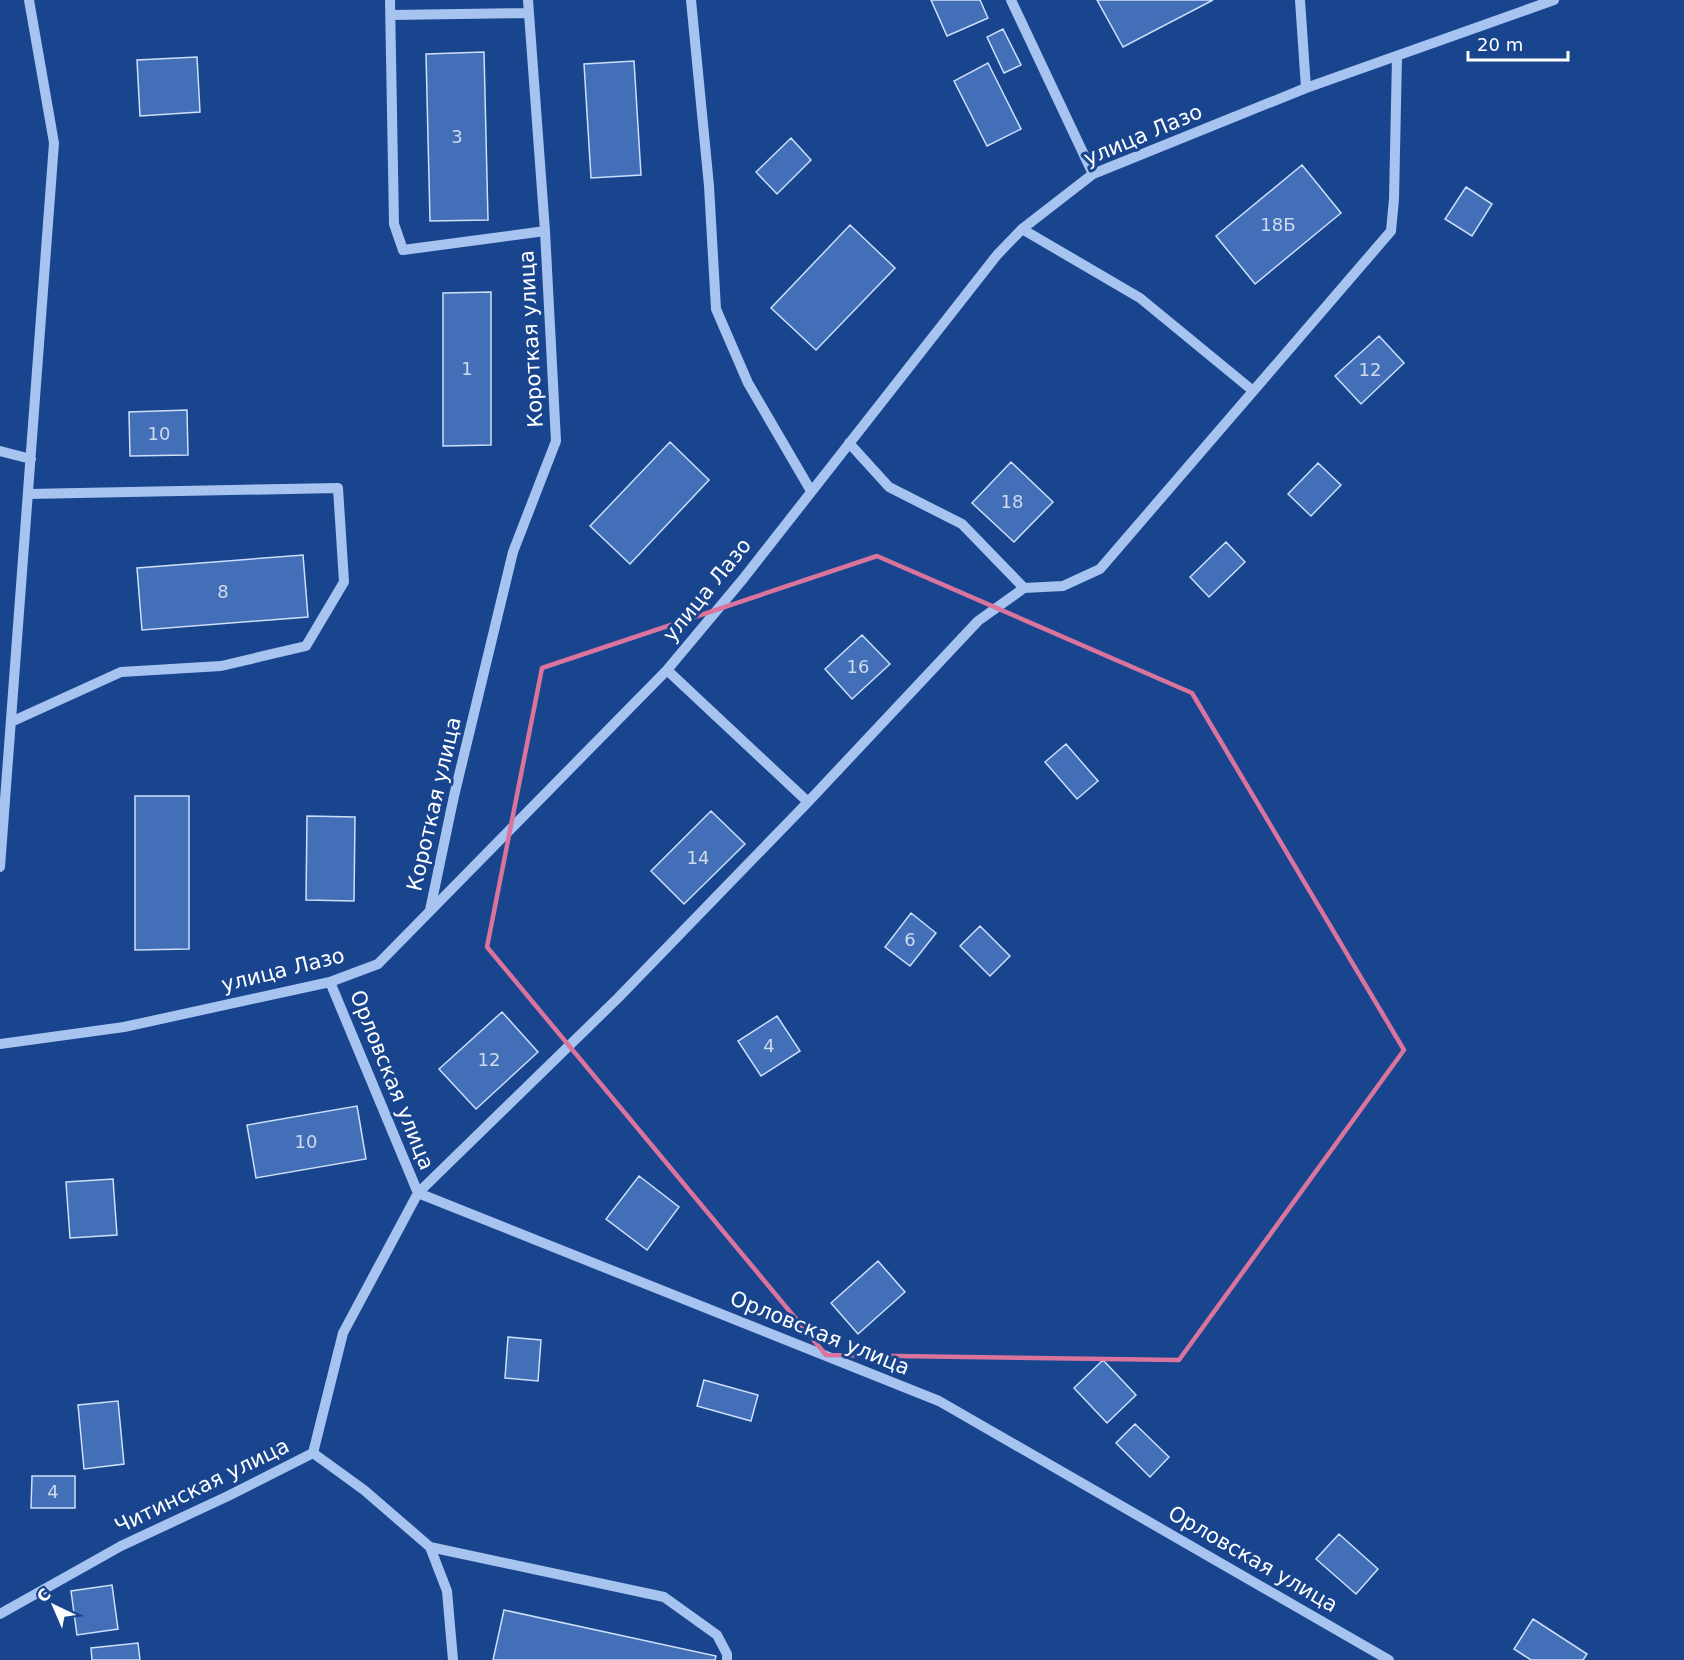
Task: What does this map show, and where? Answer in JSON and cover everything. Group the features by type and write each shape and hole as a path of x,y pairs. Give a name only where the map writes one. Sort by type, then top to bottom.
{"street":[{"path":"0,867 54,143 29,0"},
{"path":"390,0 394,224 404,250 545,231"},
{"name":"Короткая улица","path":"430,910 454,796 513,552 556,441 545,231 528,0"},
{"path":"691,0 709,186 716,309 748,383 811,491"},
{"path":"1011,0 1093,174"},
{"path":"1300,0 1306,88"},
{"name":"улица Лазо","path":"0,1044 124,1027 330,982 378,964 667,670 743,579 997,255 1022,229 1093,174 1306,88 1554,0"},
{"path":"391,15 528,13"},
{"path":"313,1453 343,1333 418,1193 618,999 978,621 1024,588 1063,586 1100,569 1390,231 1394,199 1397,57"},
{"path":"1022,229 1140,298 1252,390"},
{"path":"849,443 889,487 962,524 1024,588"},
{"path":"0,451 31,459"},
{"path":"11,723 121,672 221,666 306,646 344,582 338,488 28,494"},
{"path":"667,670 808,802"},
{"name":"Орловская улица","path":"330,982 418,1193 939,1401 1389,1660"},
{"name":"Читинская улица","path":"0,1614 121,1546 313,1453 364,1490 430,1547 447,1591 453,1660"},
{"path":"430,1547 664,1597 717,1635 727,1654 727,1660"}],"highlighted area":[{"path":"877,556 1192,693 1404,1050 1179,1360 826,1355 487,947 542,668"}],"building":[{"path":"931,0 980,0 988,18 947,36"},
{"path":"1097,0 1213,0 1123,47"},
{"path":"1003,29 1021,65 1004,73 987,37"},
{"path":"484,52 488,220 430,221 426,54"},
{"path":"197,57 200,112 140,116 137,60"},
{"path":"634,61 641,175 591,178 584,64"},
{"path":"988,63 1021,129 987,146 954,81"},
{"path":"791,138 811,160 777,194 756,172"},
{"path":"1302,165 1341,213 1255,284 1216,236"},
{"path":"1466,187 1492,204 1472,236 1445,219"},
{"path":"850,225 895,268 816,350 771,308"},
{"path":"491,292 491,445 443,446 443,293"},
{"path":"1379,336 1404,363 1361,404 1335,376"},
{"path":"187,410 188,455 130,456 129,412"},
{"path":"670,442 709,480 630,564 590,526"},
{"path":"1011,462 1053,502 1014,542 972,503"},
{"path":"1318,463 1341,485 1311,516 1288,494"},
{"path":"1226,542 1245,562 1209,597 1190,577"},
{"path":"303,555 308,617 142,630 137,568"},
{"path":"862,635 890,664 852,699 825,669"},
{"path":"1066,744 1098,781 1077,799 1045,762"},
{"path":"135,796 189,796 189,949 135,950"},
{"path":"711,811 745,844 684,904 651,871"},
{"path":"307,816 355,817 354,901 306,900"},
{"path":"911,913 936,933 910,966 885,947"},
{"path":"980,926 1010,956 990,976 960,946"},
{"path":"502,1012 538,1052 476,1109 439,1069"},
{"path":"777,1016 800,1051 761,1076 738,1041"},
{"path":"357,1106 366,1159 256,1178 247,1125"},
{"path":"639,1176 679,1207 647,1250 606,1219"},
{"path":"113,1179 117,1235 70,1238 66,1182"},
{"path":"878,1261 905,1292 858,1334 831,1303"},
{"path":"508,1337 541,1340 538,1381 505,1378"},
{"path":"1103,1360 1136,1395 1107,1423 1074,1388"},
{"path":"704,1380 758,1395 751,1421 697,1406"},
{"path":"118,1401 124,1464 84,1469 78,1405"},
{"path":"1135,1424 1169,1457 1150,1477 1116,1443"},
{"path":"32,1476 75,1476 75,1508 31,1508"},
{"path":"1339,1534 1378,1569 1356,1594 1316,1559"},
{"path":"112,1585 118,1629 77,1635 71,1591"},
{"path":"504,1610 716,1656 715,1660 493,1660"},
{"path":"1533,1619 1587,1654 1583,1660 1531,1660 1514,1649"},
{"path":"138,1643 140,1660 92,1660 91,1648"}]}
